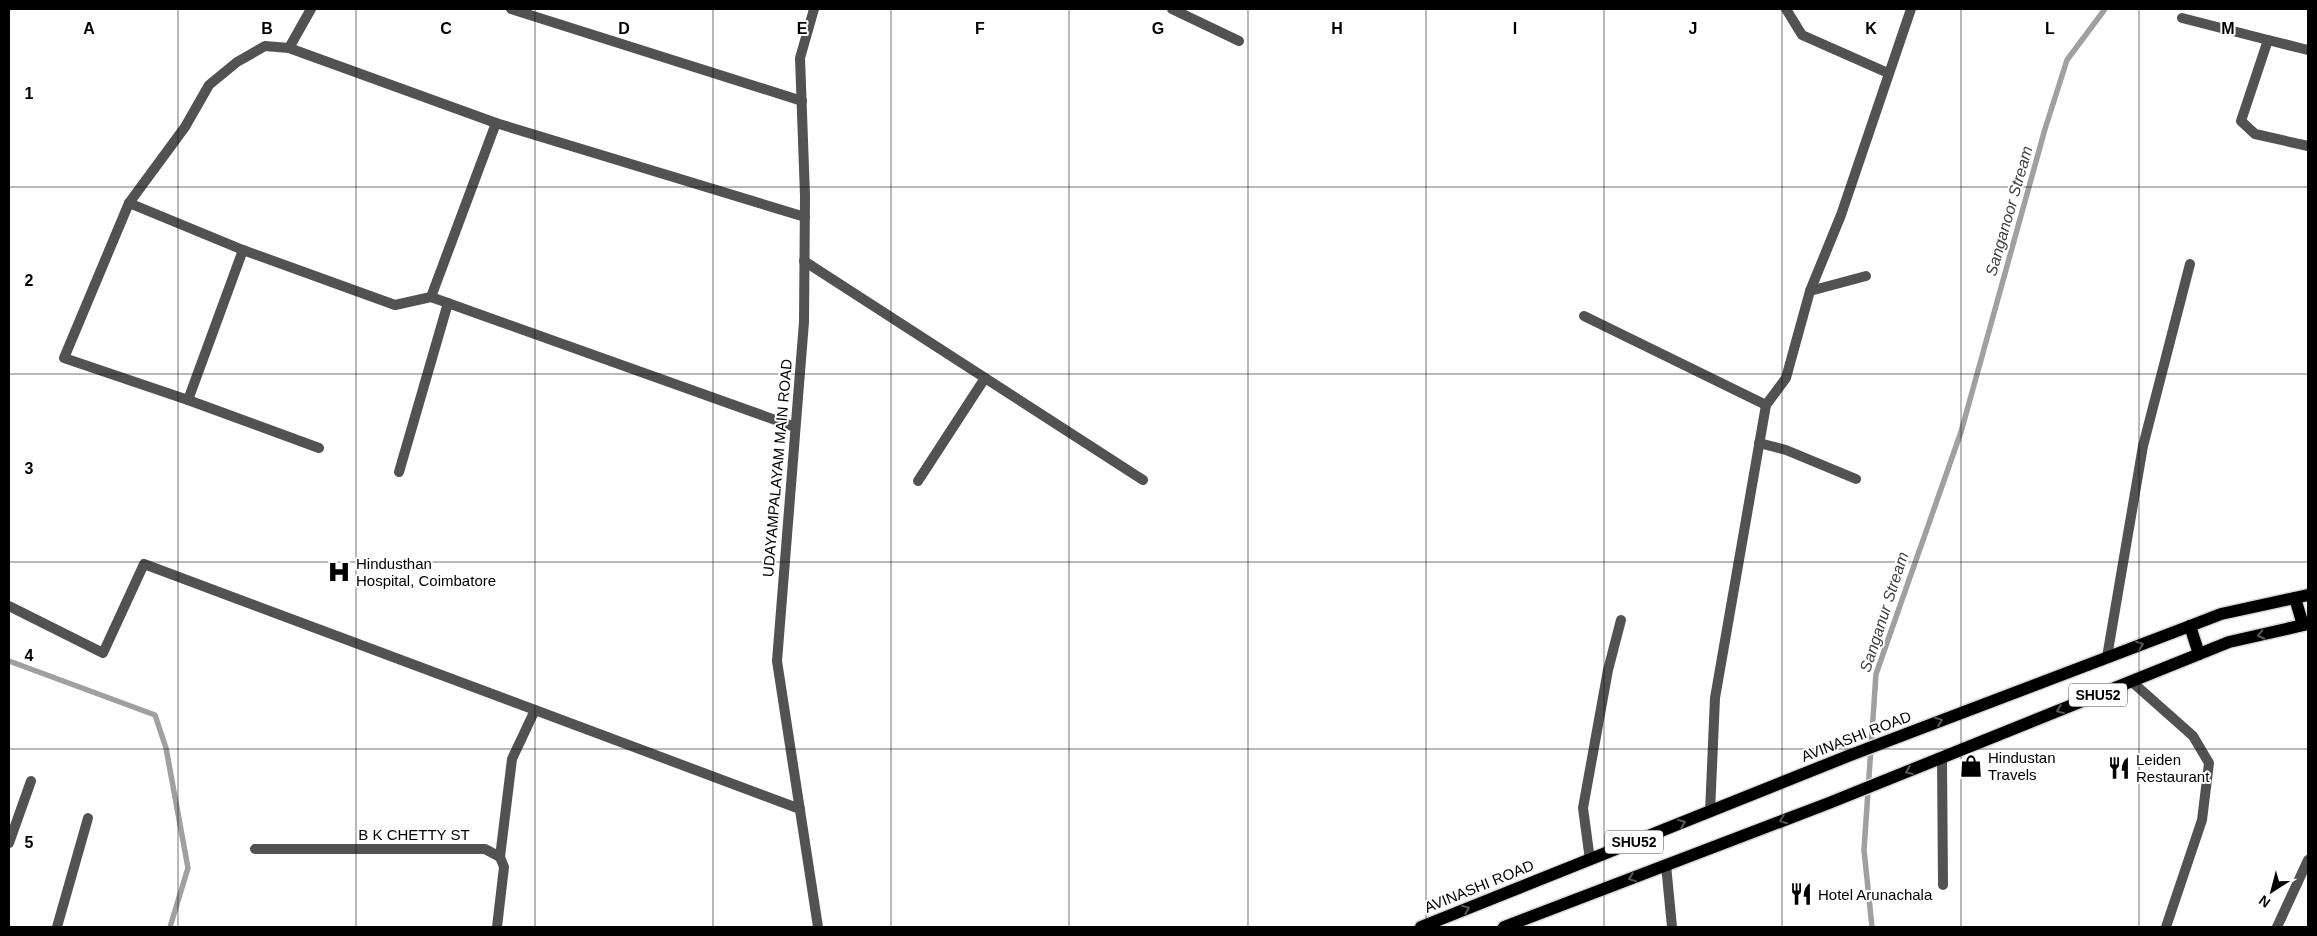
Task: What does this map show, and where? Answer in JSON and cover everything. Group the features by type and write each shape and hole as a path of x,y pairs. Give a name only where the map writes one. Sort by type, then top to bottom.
{"main road":[{"name":"AVINASHI ROAD","path":"1421,927 1848,756 2221,614 2308,595"},
{"path":"2295,598 2306,625"},
{"name":"SHU52","path":"1504,927 1829,803 2229,642 2306,625"},
{"path":"2190,626 2198,654"}],"street":[{"path":"289,48 311,9"},
{"path":"511,9 802,101"},
{"name":"UDAYAMPALAYAM MAIN ROAD","path":"814,9 800,58 805,217 804,322 776,661 818,927"},
{"path":"1172,9 1239,41"},
{"path":"1786,9 1802,35 1888,74"},
{"path":"1710,812 1715,698 1766,405 1786,378 1810,291 1841,215 1911,9"},
{"path":"2182,18 2308,50"},
{"path":"2268,40 2241,121 2255,134 2308,146"},
{"path":"319,448 188,400 64,358 128,203 185,127 209,85 237,62 266,46 289,48 496,123 805,217"},
{"path":"431,297 496,123"},
{"path":"128,203 243,250 395,305 431,297 795,427"},
{"path":"188,400 243,250"},
{"path":"804,261 1143,480"},
{"path":"2107,658 2143,446 2190,264"},
{"path":"1810,291 1866,276"},
{"path":"399,472 448,303"},
{"path":"1584,316 1766,405"},
{"path":"918,481 985,378"},
{"path":"1759,443 1786,450 1856,478"},
{"path":"9,606 103,653 144,564 800,809"},
{"path":"1590,860 1583,808 1608,670 1620,620"},
{"path":"2131,681 2193,736 2209,763 2202,820 2166,927"},
{"path":"497,927 504,867 500,857 512,759 535,710"},
{"path":"1942,758 1943,885"},
{"path":"9,843 31,781"},
{"path":"57,927 88,818"},
{"name":"B K CHETTY ST","path":"255,849 485,849 500,857"},
{"path":"2277,927 2308,860"},
{"path":"1666,865 1672,927"}],"waterway":[{"name":"Sanganur Stream","path":"1872,927 1864,850 1876,674 1961,432 2045,129 2067,60 2105,9"},
{"path":"9,661 155,715 166,748 188,868 170,927"}],"place":[{"name":"Hindusthan Hospital, Coimbatore","path":"339,572"},
{"name":"Hindustan Travels","path":"1971,766"},
{"name":"Leiden Restaurant","path":"2119,768"},
{"name":"Hotel Arunachala","path":"1801,894"}],"water label":[{"name":"Sanganoor Stream","path":"2009,211"}]}
